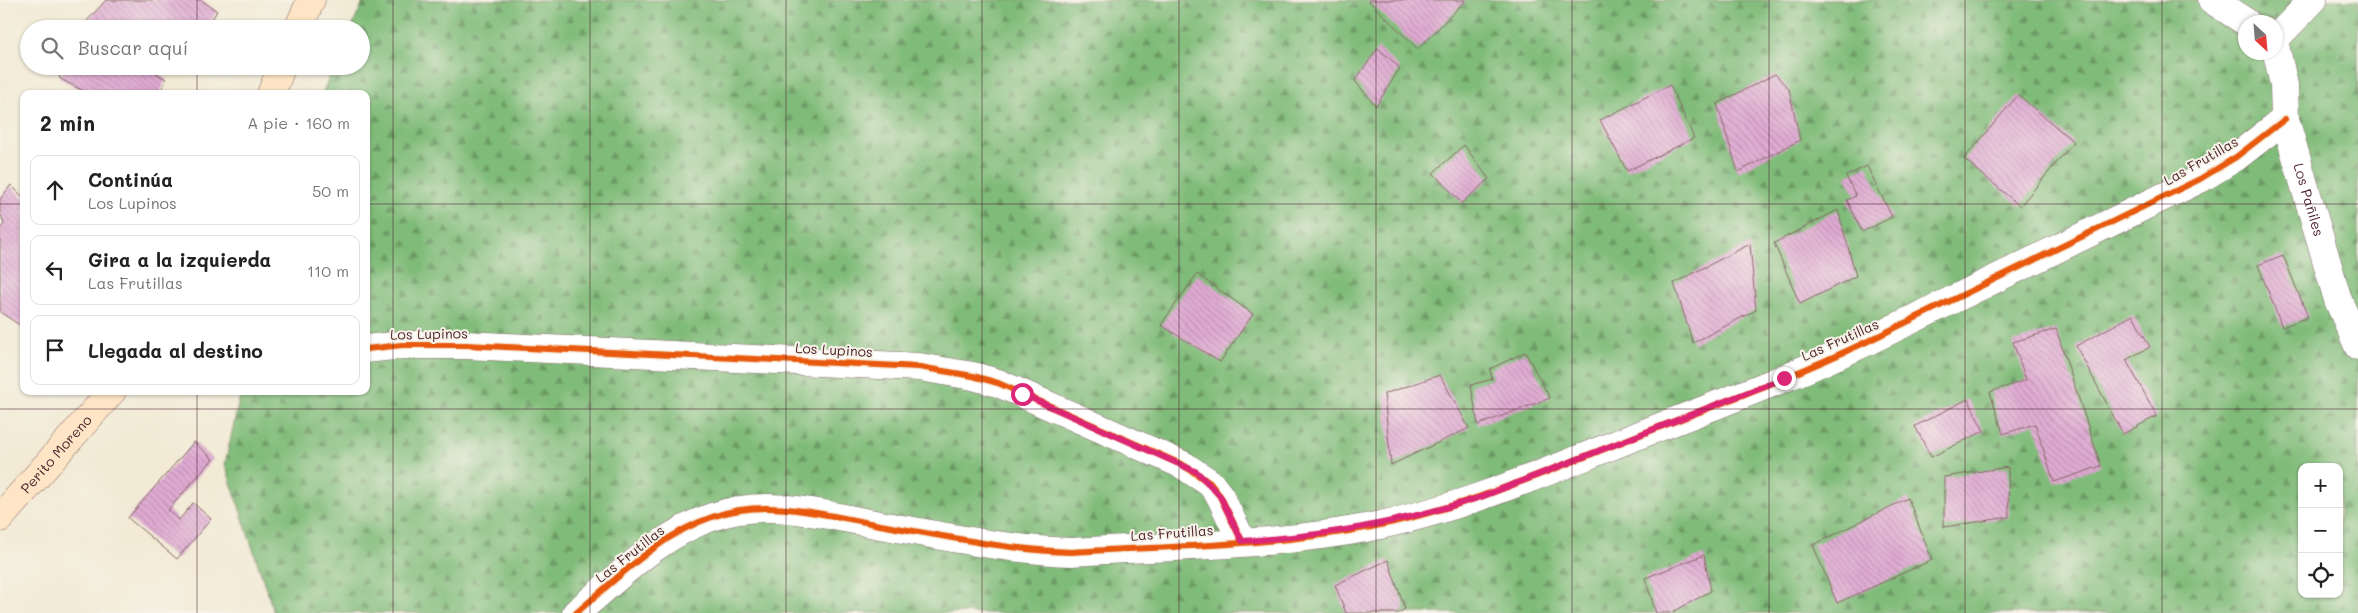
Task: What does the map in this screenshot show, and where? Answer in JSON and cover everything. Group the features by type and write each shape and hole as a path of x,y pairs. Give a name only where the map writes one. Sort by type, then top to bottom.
{"main road":[{"path":"302,20 311,0"},
{"path":"273,90 278,75"},
{"name":"Perito Moreno","path":"0,518 108,395"}],"street":[{"path":"2212,0 2238,17"},
{"path":"2283,31 2313,0"},
{"name":"Los Pañiles","path":"2278,60 2284,85 2285,119 2338,300 2358,346"},
{"name":"Las Frutillas","path":"576,613 661,543 686,528 736,509 783,508 979,543 1041,551 1072,552 1331,534 1409,519 1445,509 1481,497 1812,367 1866,342 2187,185 2236,157 2285,119"},
{"name":"Los Lupinos","path":"370,349 402,345 466,345 919,367 973,376 1014,390 1197,472 1220,496 1242,541"}],"green space":[{"path":"364,0 2358,0 2358,613 274,613 225,464 240,395 370,395 370,90 324,90 330,75 370,75 370,20 355,20"}],"building":[{"path":"106,0 201,0 217,11 212,20 88,20"},
{"path":"1368,0 1466,0 1418,49"},
{"path":"1378,48 1400,68 1376,106 1355,81"},
{"path":"1775,74 1789,89 1800,140 1738,172 1717,104"},
{"path":"60,75 160,75 166,79 162,90 82,90 59,78"},
{"path":"1670,85 1694,138 1627,171 1600,120"},
{"path":"2018,95 2074,142 2020,206 1964,159"},
{"path":"1464,145 1489,179 1462,203 1433,173"},
{"path":"1867,166 1892,217 1862,232 1847,200 1856,196 1846,176"},
{"path":"11,185 20,194 20,325 0,312 0,229 4,224 0,212 0,199"},
{"path":"1838,210 1856,276 1800,304 1774,243"},
{"path":"1750,244 1756,310 1693,343 1674,283"},
{"path":"2283,255 2308,317 2282,327 2258,265"},
{"path":"1197,274 1253,314 1220,362 1161,325"},
{"path":"2133,315 2150,347 2126,360 2157,416 2123,434 2076,346"},
{"path":"2056,329 2101,466 2054,482 2035,424 2003,434 1990,392 2026,380 2013,342"},
{"path":"1525,352 1550,398 1478,425 1471,385 1492,379 1490,369"},
{"path":"1440,375 1469,428 1391,465 1384,394"},
{"path":"1968,399 1984,431 1931,457 1915,426"},
{"path":"194,442 213,459 168,510 179,520 193,503 211,519 177,559 128,518"},
{"path":"2008,467 2009,517 1944,527 1944,477"},
{"path":"1908,498 1932,560 1837,603 1813,545"},
{"path":"1704,555 1711,591 1671,613 1656,613 1645,578"},
{"path":"1388,560 1405,609 1399,613 1346,613 1335,585"}],"cycle path":[{"path":"576,613 640,559 674,535 712,517 754,508 796,510 976,542 1072,552 1260,542 1297,538 1371,527 1435,511 1497,491 1775,382 1836,356 2200,179 2236,157 2285,119"},
{"path":"370,349 402,345 466,345 919,367 973,376 998,383 1183,465 1210,483 1220,496 1242,541"}],"route":[{"path":"1022,394 1197,472 1210,483 1220,496 1242,541 1331,534 1409,519 1445,509 1481,497 1784,378"}]}
